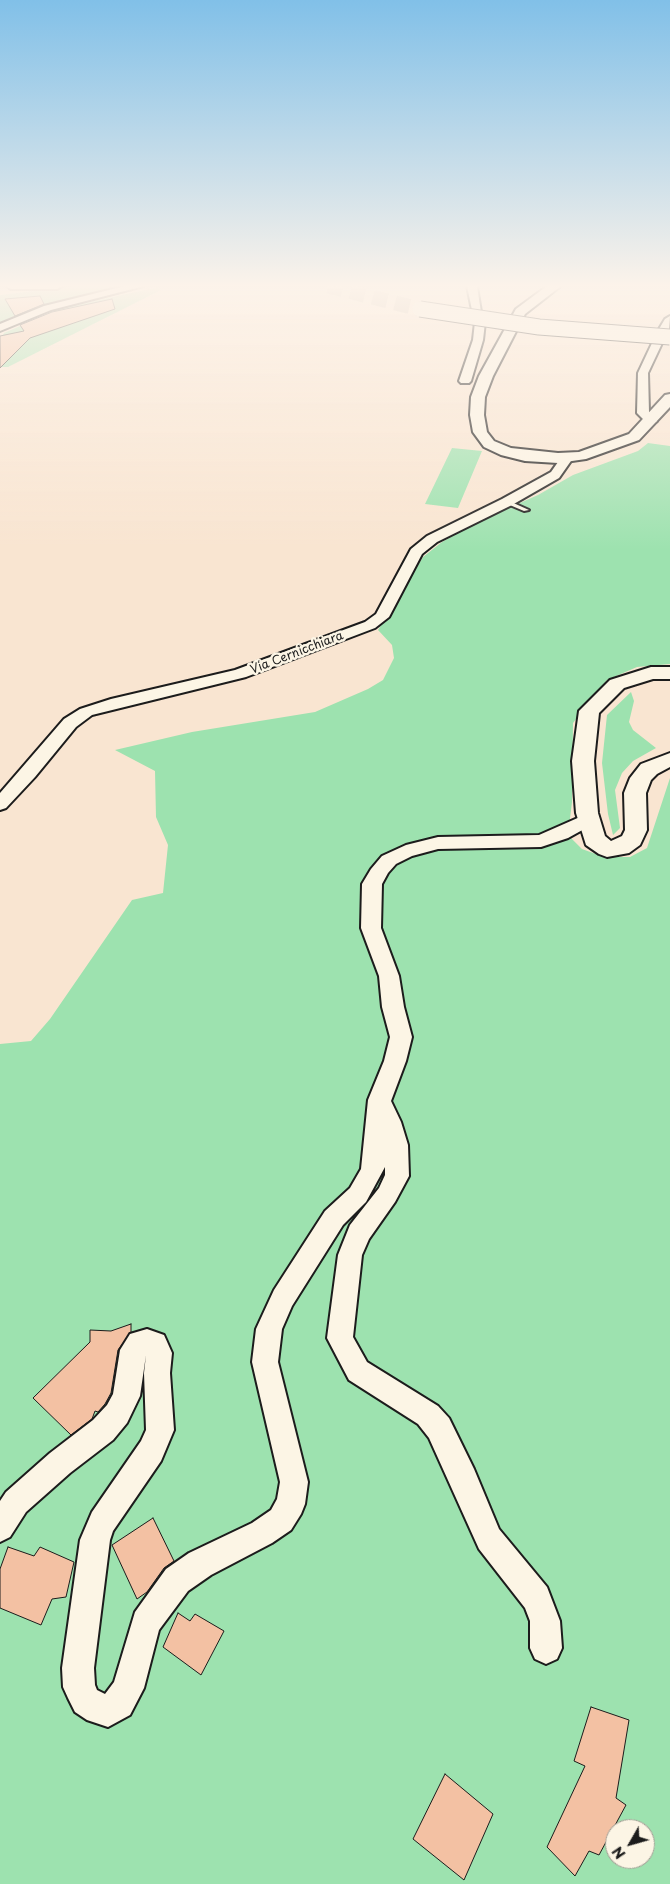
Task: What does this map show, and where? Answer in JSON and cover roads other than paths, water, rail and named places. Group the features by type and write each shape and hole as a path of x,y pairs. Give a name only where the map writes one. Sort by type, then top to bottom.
{"street":[{"path":"465,381 467,374"},
{"path":"487,374 478,397 477,415 484,439 496,448 524,456 567,458 587,455 630,440 651,421 670,398"},
{"path":"643,374 643,413 651,421"},
{"name":"Via Cernicchiara","path":"0,804 29,773 70,723 86,712 111,704 240,674 370,625 382,617 416,552 432,539 507,502 555,475 567,458"},
{"path":"670,673 651,673 617,684 589,711 583,761 589,819 594,840 607,849 621,848 632,840 636,830 635,793 640,778 649,769 670,759"},
{"path":"0,1527 16,1502 60,1463 103,1430 117,1414 126,1396 128,1365 133,1350 139,1343 147,1341 155,1344 159,1353 157,1373 160,1430 151,1451 102,1522 95,1540 78,1668 79,1687 86,1701 98,1709 108,1710 119,1704 131,1680 146,1623 177,1580 200,1564 262,1533 281,1520 291,1504 294,1482 266,1362 269,1329 283,1298 334,1218 358,1194 373,1170 376,1117 380,1100 395,1062 401,1037 393,1007 389,976 371,928 372,884 380,869 389,860 406,852 438,843 516,844 540,841 562,834 589,819"},
{"path":"380,1100 390,1122 396,1145 397,1176 387,1195 359,1233 350,1255 341,1316 340,1338 358,1371 421,1410 439,1428 464,1479 477,1515 489,1538 536,1598 545,1621 546,1648"}],"lane":[{"path":"507,502 526,510"}]}
